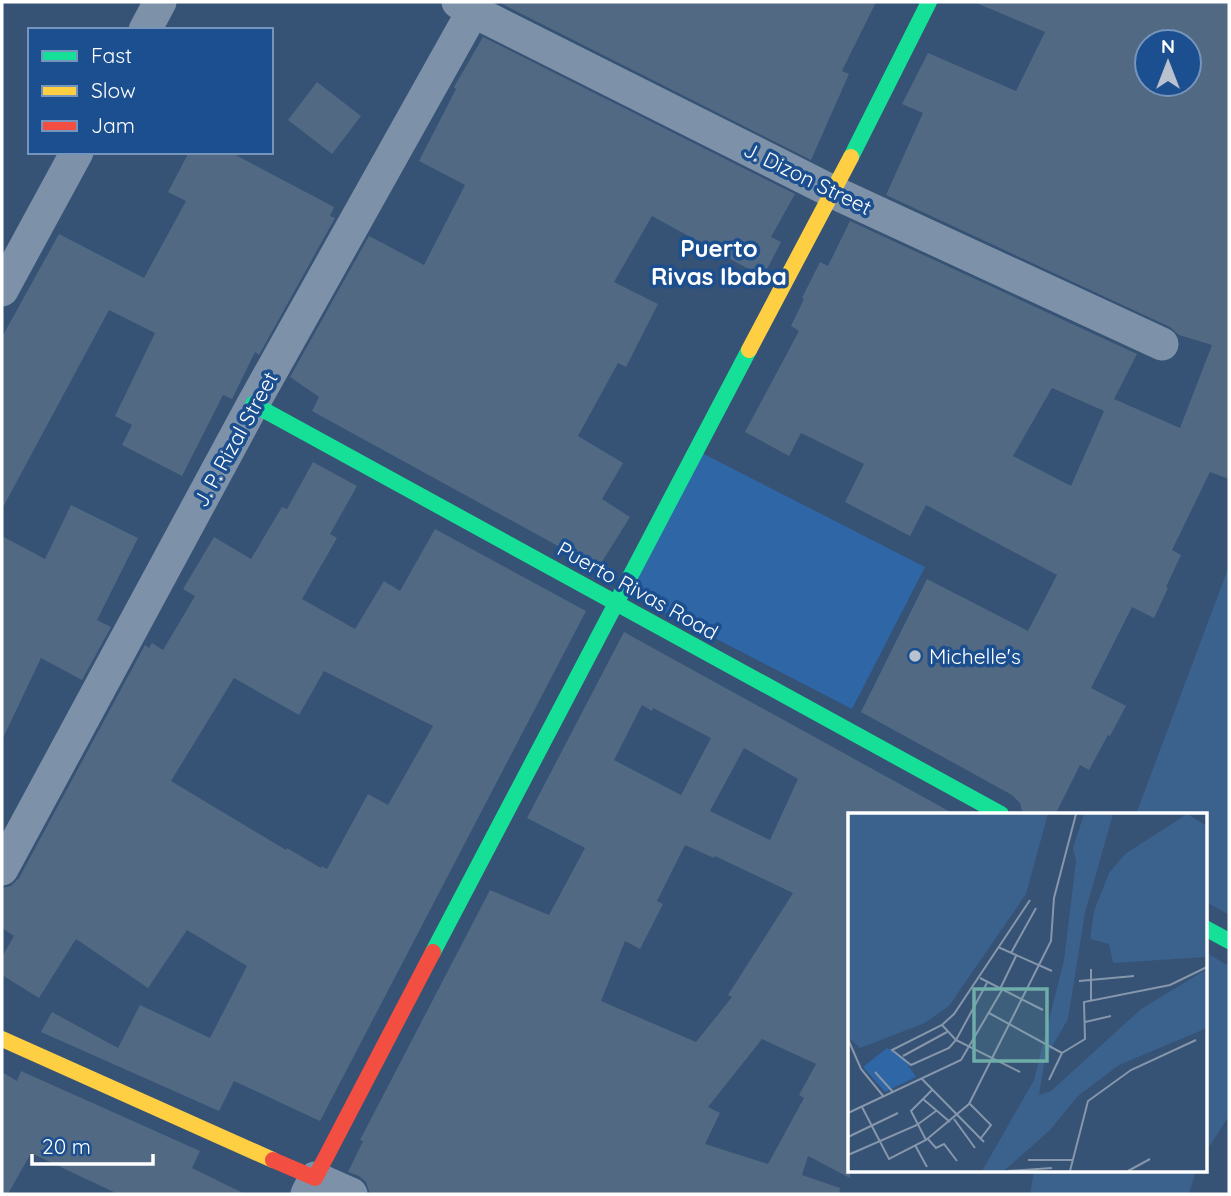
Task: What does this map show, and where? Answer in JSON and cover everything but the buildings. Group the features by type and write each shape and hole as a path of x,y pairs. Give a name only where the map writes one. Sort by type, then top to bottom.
{"street":[{"path":"146,28 160,2"},
{"path":"311,1186 833,192 929,2"},
{"name":"J. Dizon Street","path":"466,6 833,192 1162,344"},
{"name":"J. P. Rizal Street","path":"2,869 466,6"},
{"path":"2,290 76,154"},
{"name":"Puerto Rivas Road","path":"253,404 999,813"},
{"path":"1206,929 1229,942"},
{"path":"2,1039 311,1186 352,1194"}],"shaded area":[{"path":"702,453 925,567 852,709 629,594"},
{"path":"1229,566 1229,1116 1206,1151 1206,813 1136,813"},
{"path":"1034,1172 1195,1172 1189,1194 1030,1194"}],"pier":[{"path":"1206,902 1229,915 1229,966 1206,953"}],"traffic: fast":[{"path":"851,157 929,2"},
{"path":"433,952 749,350"},
{"path":"253,404 999,813"},
{"path":"1206,929 1229,941"}],"traffic: slow":[{"path":"749,350 851,157"},
{"path":"2,1039 273,1160"}],"traffic: jam":[{"path":"273,1160 315,1178 433,952"}],"place":[{"name":"Michelle's","path":"915,656"}],"district":[{"name":"Puerto Rivas Ibaba","path":"719,262"}]}
